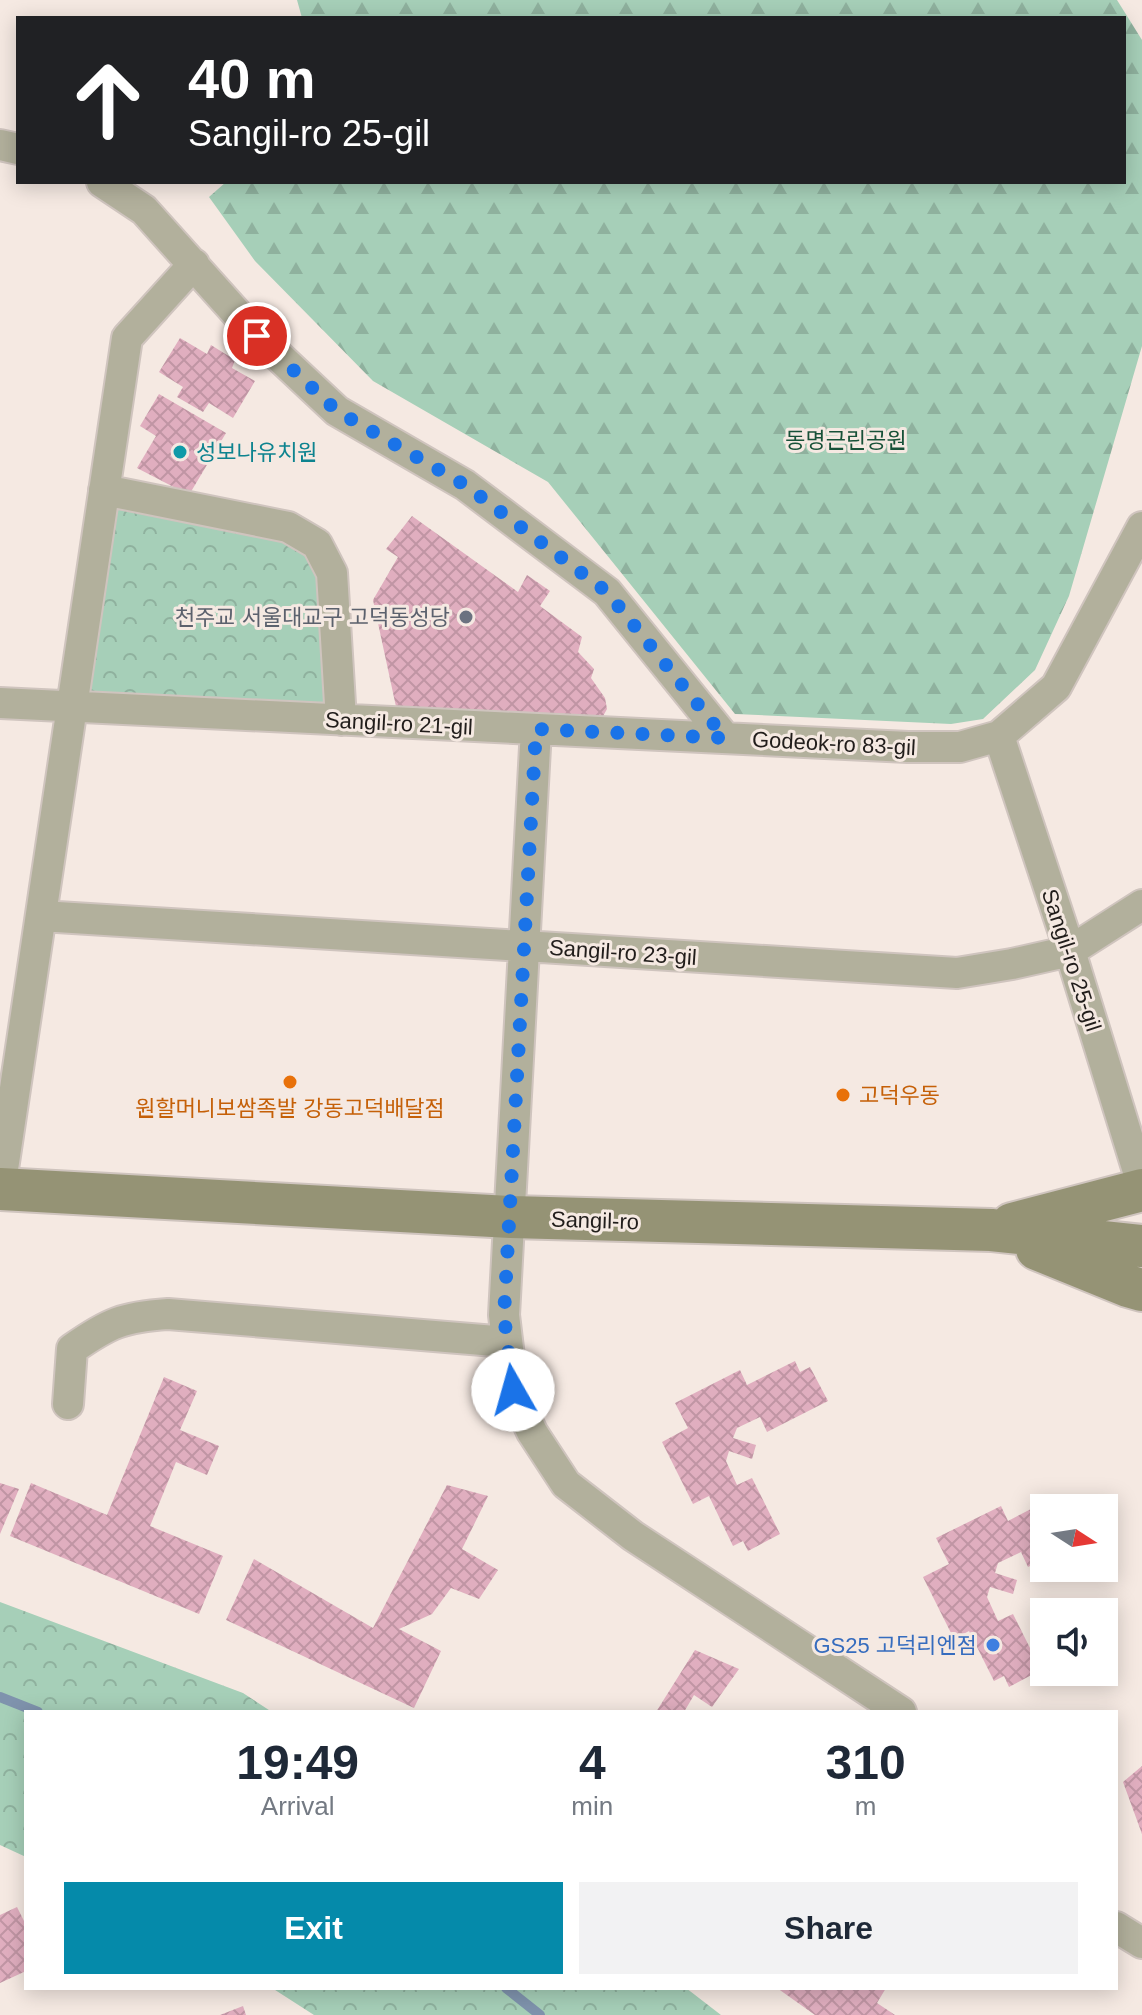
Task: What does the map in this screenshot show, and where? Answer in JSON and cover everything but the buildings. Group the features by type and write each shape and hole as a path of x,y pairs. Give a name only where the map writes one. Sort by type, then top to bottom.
{"main road":[{"path":"991,1230 1142,1187"},
{"name":"Sangil-ro","path":"0,1189 511,1217 991,1230 1142,1246"},
{"path":"991,1230 1142,1290"}],"street":[{"name":"Godeok-ro 83-gil","path":"105,184 144,210 257,336 337,411 465,485 607,592 725,738 960,747 999,736 1056,687 1142,527"},
{"path":"0,1189 127,338 194,264"},
{"path":"104,490 288,527 317,544 332,573 341,720"},
{"name":"Sangil-ro 21-gil","path":"0,703 725,738"},
{"path":"536,729 504,1315 513,1390 532,1432 566,1484 633,1536 898,1710"},
{"name":"Sangil-ro 25-gil","path":"999,736 1070,951 1142,1187"},
{"name":"Sangil-ro 23-gil","path":"41,916 957,973 1070,951 1142,905"},
{"path":"68,1404 72,1349 104,1327 132,1317 168,1314 507,1342"},
{"path":"1118,1928 1142,1943"}],"green space":[{"name":"동명근린공원","path":"297,0 1117,0 1142,40 1142,346 1069,596 1035,670 983,719 951,724 735,714 548,482 373,381 255,261 209,197 224,184 1126,184 1126,16 301,16"},
{"path":"107,496 314,548 337,715 78,704"},
{"path":"0,1602 243,1693 269,1710 24,1710 24,1856 0,1845"},
{"path":"275,1990 689,1990 721,2015 314,2015"}],"waterway":[{"path":"0,1697 33,1710"},
{"path":"509,1990 540,2015"}],"place":[{"name":"성보나유치원","path":"180,452"},
{"name":"천주교 서울대교구 고덕동성당","path":"466,617"},
{"name":"원할머니보쌈족발 강동고덕배달점","path":"290,1082"},
{"name":"고덕우동","path":"843,1095"},
{"name":"GS25 고덕리엔점","path":"993,1645"}],"route":[{"path":"257,336 337,411 465,485 607,592 725,738 536,729 504,1315 513,1390"}]}
